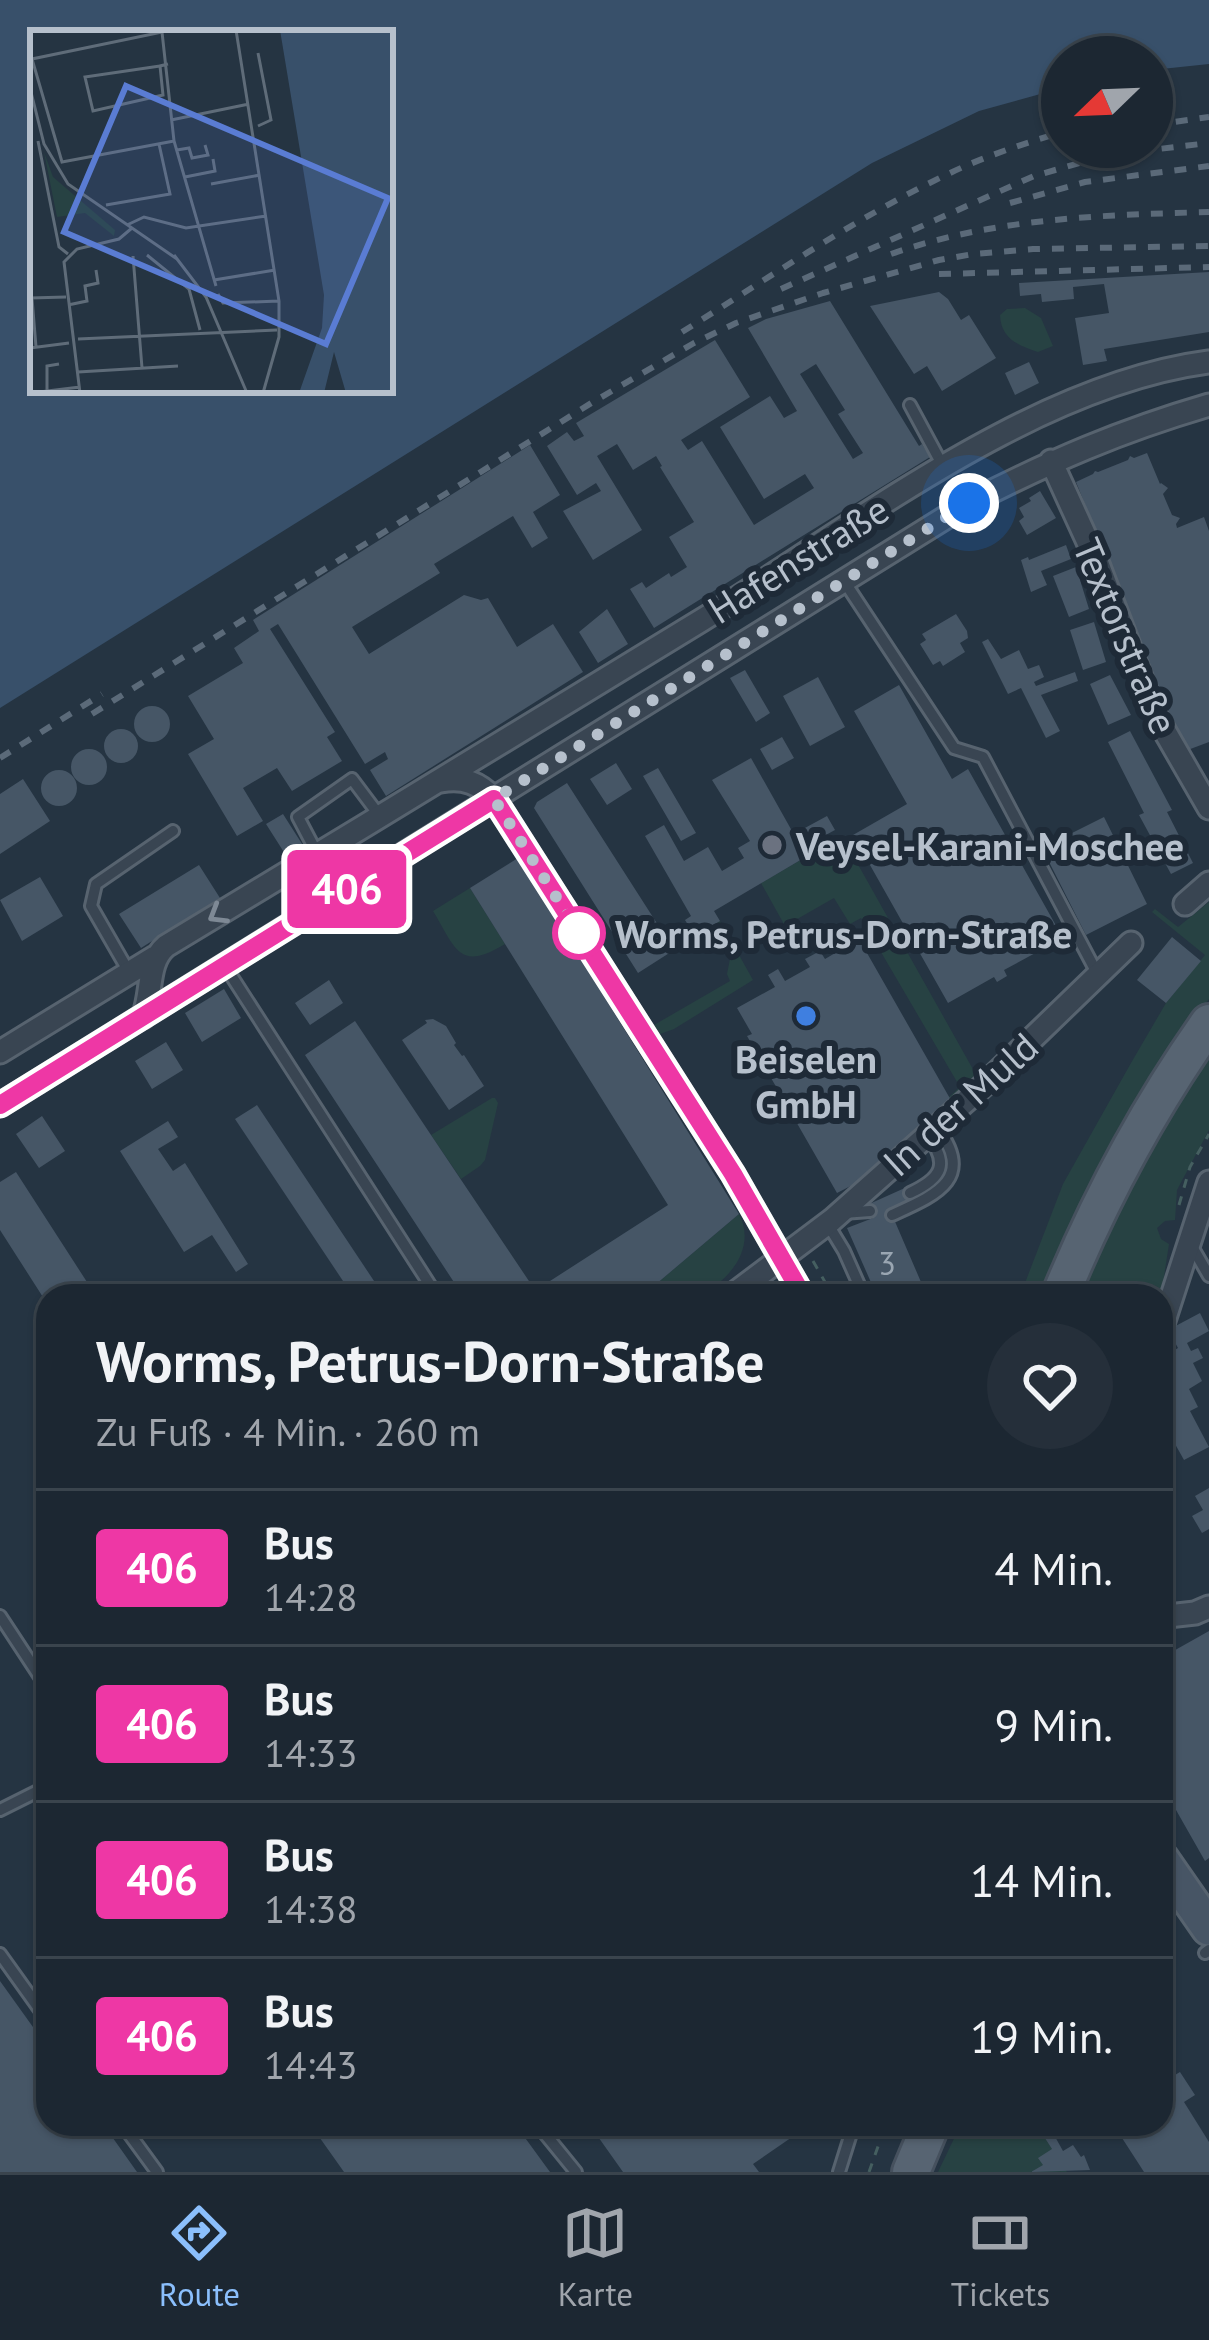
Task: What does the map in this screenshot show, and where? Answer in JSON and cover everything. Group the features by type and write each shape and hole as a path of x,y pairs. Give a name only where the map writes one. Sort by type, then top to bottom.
{"main road":[{"path":"1066,1284 1127,1150 1209,1023"},
{"path":"1173,1877 1206,1930"},
{"path":"911,2172 926,2136"}],"street":[{"name":"Hafenstraße","path":"0,1052 944,467 1083,398 1174,368 1209,362"},
{"name":"Hafenstraße","path":"0,1105 969,503 1099,441 1209,405"},
{"name":"Textorstraße","path":"1051,461 1098,564 1156,716 1209,808"},
{"path":"590,687 614,724"},
{"path":"435,782 470,781 494,799 797,1284"},
{"path":"1185,904 1209,883"},
{"name":"In der Muld","path":"747,1284 833,1218 1131,943"},
{"path":"143,1017 155,957"},
{"path":"1173,1294 1209,1182"},
{"path":"1173,1615 1209,1607"}],"lane":[{"path":"910,405 944,467"},
{"path":"844,581 954,748 983,757 1098,976"},
{"path":"318,855 298,817 352,779 380,816"},
{"path":"129,972 91,906 96,884 173,831"},
{"path":"225,966 429,1284"},
{"path":"910,1193 930,1183 940,1166 931,1130"},
{"path":"892,1215 938,1193 949,1178 952,1150 931,1130"},
{"path":"859,1284 833,1218 870,1211"},
{"path":"1190,1242 1209,1276"},
{"path":"0,1616 36,1671"},
{"path":"0,1810 36,1792"},
{"path":"0,1954 36,2004"},
{"path":"131,2136 157,2172"},
{"path":"547,2136 576,2172"},
{"path":"839,2172 850,2136"}],"path":[{"path":"869,2172 882,2136"}],"green space":[{"path":"1025,308 1041,318 1053,346 1038,352 1007,335 1000,315 1007,309"},
{"path":"842,836 979,1080 952,1102 949,1097 960,1087 861,918 850,924 834,898 785,926 761,883"},
{"path":"470,888 505,944 478,956 468,956 454,946 433,911"},
{"path":"1209,902 1209,999 1183,1033 1076,1219 1045,1284 1024,1284 1063,1184 1166,1003 1205,955 1152,912 1155,909 1178,927"},
{"path":"720,921 753,980 660,1034 654,1025 730,981 730,959 710,927"},
{"path":"1209,1038 1209,1130 1177,1190 1175,1220 1157,1228 1169,1244 1163,1284 1080,1284 1102,1226"},
{"path":"492,1098 498,1103 485,1160 461,1179 431,1135"},
{"path":"739,1214 744,1226 743,1249 722,1280 717,1284 656,1284"},
{"path":"955,2136 1044,2136 1067,2172 938,2172"}],"water":[{"path":"0,0 1209,0 1209,64 1173,68 1173,36 1041,36 1041,94 979,111 872,163 0,708"}],"building":[{"path":"1209,272 1209,332 1104,349 1107,361 1083,365 1075,318 1109,313 1104,284 1073,287 1074,299 1042,302 1041,294 1020,296 1019,283"},
{"path":"939,292 961,320 969,315 996,358 942,391 927,366 914,374 870,306"},
{"path":"830,301 930,457 654,628 630,589 642,582 646,588 687,567 669,537 694,522 662,466 656,456 633,470 617,444 597,456 642,530 593,560 563,511 601,491 596,483 577,495 547,446 567,432 574,441 584,436 576,423 715,340 750,397 681,440 688,450 702,441 754,525 814,488 805,474 764,499 720,427 770,396 784,418 797,411 748,328","holes":["816,364 845,410 838,414 863,453 853,459 800,374"]},
{"path":"1029,362 1039,383 1015,395 1005,373"},
{"path":"530,445 560,495 533,512 548,538 532,548 513,516 434,564 440,573 352,627 369,654 464,595 488,598 517,647 553,624 583,672 386,796 370,770 388,759 385,752 365,764 278,624 270,629 335,732 327,737 342,761 292,791 277,768 243,788 263,821 237,836 188,754 214,739 188,696 243,663 234,648 259,631 253,620"},
{"path":"1147,453 1160,484 1168,488 1163,494 1172,515 1180,518 1177,528 1204,517 1209,531 1209,742 1185,751 1076,482 1130,456"},
{"path":"1040,491 1056,518 1027,535 1019,521 1024,517 1019,508"},
{"path":"1066,545 1071,559 1041,571 1047,585 1031,592 1021,560"},
{"path":"1076,567 1089,609 1069,617 1053,576"},
{"path":"607,609 628,644 598,663 579,632"},
{"path":"956,614 967,631 968,638 960,643 965,652 943,666 940,661 933,665 920,644 926,640 922,634"},
{"path":"1094,622 1106,662 1083,670 1070,630"},
{"path":"988,639 1001,659 1019,650 1028,669 1039,665 1044,677 1034,682 1036,686 1075,672 1078,681 1041,695 1060,731 1046,738 1021,688 1008,694 982,642"},
{"path":"745,670 770,713 756,722 730,678"},
{"path":"1110,675 1131,715 1108,725 1090,684"},
{"path":"818,677 845,727 810,746 783,696"},
{"path":"899,685 952,779 968,769 1063,938 1004,970 1007,976 997,982 994,977 948,1003 853,835 907,804 854,711"},
{"path":"152,706 165,711 170,724 165,737 152,742 139,737 134,724 139,711"},
{"path":"121,729 133,734 138,746 133,758 121,763 109,758 104,746 109,734"},
{"path":"1130,731 1172,810 1167,812 1193,863 1171,874 1108,742"},
{"path":"782,737 794,758 772,770 760,749"},
{"path":"89,749 102,754 107,767 102,780 89,785 76,780 71,767 76,754"},
{"name":"Veysel-Karani-Moschee","path":"751,758 801,847 808,843 814,852 714,911 720,921 695,936 685,920 691,916 645,836 664,825 684,861 708,847 722,871 744,858 738,848 750,841 712,780"},
{"path":"616,763 632,789 607,805 590,779"},
{"path":"658,768 696,833 681,841 643,776"},
{"path":"59,770 72,775 77,788 72,801 59,806 46,801 41,788 46,775"},
{"path":"23,779 50,821 0,854 0,794"},
{"path":"567,783 674,950 638,973 534,808"},
{"path":"283,814 304,847 287,857 266,824"},
{"path":"827,816 835,830 811,843 803,829"},
{"path":"1104,817 1147,904 1086,935 1042,848"},
{"path":"518,858 739,1214 656,1284 550,1281 668,1205 470,888"},
{"path":"199,865 220,898 141,948 119,914"},
{"path":"40,877 63,916 22,941 0,900"},
{"path":"1172,937 1201,961 1166,1003 1137,980"},
{"path":"859,939 952,1102 872,1175 837,1193 747,1036 752,1034 737,1008 775,987 768,975 778,969 785,981 810,967 805,959 820,951 825,959"},
{"path":"329,980 343,1003 310,1025 295,1003"},
{"path":"224,989 241,1018 202,1042 185,1013"},
{"path":"425,1020 446,1026 484,1086 449,1110 402,1040"},
{"path":"355,1021 531,1284 455,1284 305,1055"},
{"path":"166,1042 183,1070 152,1089 135,1061"},
{"path":"257,1105 376,1284 345,1284 235,1119"},
{"path":"42,1116 65,1151 39,1168 16,1134"},
{"path":"168,1121 178,1137 158,1149 173,1171 185,1163 248,1264 236,1272 212,1235 184,1252 120,1151"},
{"path":"16,1172 88,1284 36,1286 0,1230 0,1182"},
{"path":"907,1187 913,1199 890,1210 922,1284 872,1284 847,1228 873,1218 867,1205"},
{"path":"1200,1313 1209,1331 1187,1343 1191,1351 1198,1348 1203,1358 1193,1363 1202,1381 1189,1389 1198,1407 1190,1411 1209,1447 1184,1460 1173,1440 1173,1351 1178,1348 1173,1327"},
{"path":"1209,1488 1209,1529 1202,1533 1192,1516 1203,1510 1195,1496"},
{"path":"1209,1631 1209,1858 1205,1861 1173,1810 1173,1651"},
{"path":"0,1981 36,2031 36,2136 112,2136 137,2172 0,2172"},
{"path":"1180,2072 1195,2095 1184,2102 1209,2142 1209,2172 1144,2172 1121,2136 1173,2136 1173,2076"},
{"path":"318,2136 524,2136 550,2172 344,2172"},
{"path":"598,2136 794,2136 753,2164 759,2172 623,2172"},
{"path":"1044,2136 1055,2136 1063,2151 1073,2145 1090,2170 1031,2172 1043,2165 1038,2158 1052,2149"}],"railway":[{"path":"1173,122 1209,117"},
{"path":"682,332 913,191 1041,139"},
{"path":"781,289 1034,176 1108,155 1209,143"},
{"path":"1010,203 1085,182 1209,166"},
{"path":"891,254 1008,226 1209,212"},
{"path":"92,714 593,402 736,323 823,293 973,254 1209,246"},
{"path":"939,274 1209,267"},
{"path":"0,758 102,694"}],"bus line":[{"name":"406","path":"0,1105 494,799 733,1174 797,1284"}],"place":[{"name":"Veysel-Karani-Moschee","path":"772,845"},
{"name":"Worms, Petrus-Dorn-Straße","path":"579,933"},
{"name":"Beiselen GmbH","path":"806,1016"}],"route":[{"path":"579,933 494,799 969,503"}]}
